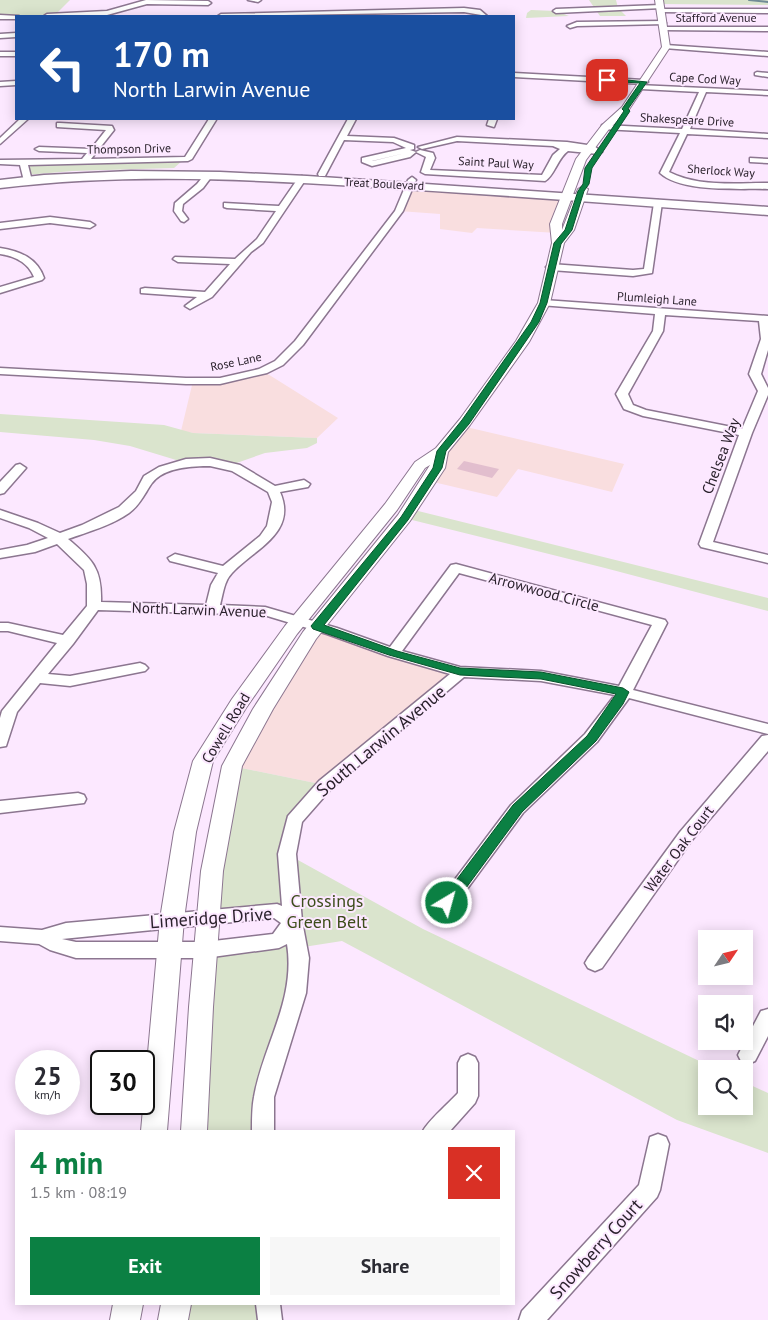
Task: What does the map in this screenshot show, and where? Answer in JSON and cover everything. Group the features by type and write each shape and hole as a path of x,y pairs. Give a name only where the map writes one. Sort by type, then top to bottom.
{"main road":[{"name":"Treat Boulevard","path":"0,178 26,173 174,168 322,174 411,183"},
{"name":"Treat Boulevard","path":"0,184 26,173 208,176 411,183 768,203"},
{"name":"Treat Boulevard","path":"575,193 768,211"}],"street":[{"path":"251,0 258,0"},
{"path":"67,15 107,13 150,1 208,3"},
{"path":"556,11 660,6 768,11"},
{"path":"660,6 666,47 768,54"},
{"path":"380,15 385,7"},
{"path":"380,15 464,10 478,11 483,15"},
{"path":"107,13 113,15"},
{"path":"0,17 15,17"},
{"name":"Stafford Avenue","path":"570,26 577,24 768,29"},
{"path":"0,36 15,35"},
{"name":"Cowell Road","path":"575,193 586,184 592,151 605,126 625,109 666,47"},
{"path":"0,54 15,54"},
{"path":"757,74 768,75"},
{"name":"Cape Cod Way","path":"515,75 768,94"},
{"path":"515,85 523,75"},
{"path":"0,84 15,83"},
{"path":"685,132 702,90"},
{"name":"Cowell Road","path":"154,1130 172,919 185,832 203,761 238,704 308,623 420,465 441,451 465,422 522,342 544,303 558,243 568,230 581,159 617,128 627,111 625,109"},
{"path":"0,142 23,120"},
{"name":"Thompson Drive","path":"0,162 26,173 83,163 188,160 212,120"},
{"path":"322,174 351,120"},
{"path":"60,125 109,128 110,130 83,163"},
{"name":"Shakespeare Drive","path":"605,126 768,136"},
{"name":"Sherlock Way","path":"685,132 664,173 672,178 686,182 768,186"},
{"path":"341,138 394,140 414,150 457,139 567,144 592,151"},
{"path":"555,144 566,148 592,151"},
{"name":"Saint Paul Way","path":"414,150 430,156 431,158 425,172 545,178 557,155 566,148"},
{"path":"39,149 91,151"},
{"path":"753,160 768,161"},
{"path":"184,219 178,211 179,203 200,186 208,176"},
{"path":"190,306 208,295 237,262 260,240 302,179"},
{"name":"Rose Lane","path":"0,371 220,381 263,371 278,364 299,343 399,211 411,183"},
{"path":"551,267 633,273 649,271 658,202"},
{"path":"227,205 282,209"},
{"path":"0,226 50,220 90,225"},
{"path":"0,251 20,256 38,272 39,278 0,290"},
{"path":"178,259 237,262"},
{"path":"145,291 208,295"},
{"name":"Plumleigh Lane","path":"544,303 766,319"},
{"path":"660,312 658,331 622,394 628,407 643,413 746,433"},
{"name":"Chelsea Way","path":"766,319 766,339 755,374 764,391 746,433 706,544 768,559"},
{"path":"0,554 30,549 87,528 124,510 141,493 148,479 162,470 186,463 210,462 236,468 273,490 278,502 277,515 274,526 265,539 226,571 218,585 212,609"},
{"path":"0,490 20,468"},
{"path":"273,490 304,484"},
{"path":"0,514 31,523 60,538 91,571 94,587 94,606 68,641 5,711 0,742"},
{"path":"175,558 226,571"},
{"name":"Arrowwood Circle","path":"393,653 456,568 660,623 623,692"},
{"name":"North Larwin Avenue","path":"94,606 265,611 308,623 393,653 460,672 541,676 623,692 768,729"},
{"name":"Cowell Road","path":"194,1130 207,916 212,872 232,766 308,623"},
{"path":"0,627 8,627 68,641"},
{"path":"36,678 70,681 140,668"},
{"name":"South Larwin Avenue","path":"263,1130 264,1097 296,993 299,958 293,921 287,854 294,820 325,785 460,672"},
{"path":"447,903 517,809 592,738 619,702 623,692"},
{"name":"Water Oak Court","path":"595,962 686,836 768,740"},
{"path":"0,807 78,799"},
{"name":"Limeridge Drive","path":"0,934 42,936 66,930 277,911 293,921 279,941 205,950 76,950 57,945 42,936"},
{"path":"748,1055 768,1017"},
{"path":"435,1130 468,1096 468,1063"},
{"name":"Snowberry Court","path":"531,1320 649,1190 658,1144"},
{"path":"125,1320 128,1305"},
{"path":"174,1320 176,1305"},
{"path":"268,1305 270,1320"}],"shaded area":[{"path":"410,186 567,195 557,233 477,228 472,233 440,229 440,214 399,211"},
{"path":"263,371 338,418 317,438 181,431 193,381 220,381"},
{"path":"462,426 624,464 612,492 518,469 497,497 429,481"},
{"path":"317,626 460,672 325,785 232,766"}],"green space":[{"path":"0,0 70,0 55,15 0,17"},
{"path":"589,0 616,0 618,8 626,16 600,16"},
{"path":"659,0 768,0 768,5 659,4"},
{"path":"531,10 556,11 569,16 526,18 527,13"},
{"path":"182,161 174,168 73,171 26,175 23,163"},
{"path":"0,414 164,425 193,433 317,438 317,443 307,448 265,453 228,466 186,463 130,446 94,440 0,432"},
{"path":"410,509 768,598 768,611 404,518"},
{"name":"Crossings Green Belt","path":"232,766 325,785 294,820 287,854 423,929 698,1060 698,1115 753,1115 753,1086 768,1093 768,1153 677,1120 342,941 297,948 264,1097 263,1130 195,1130 205,950 279,941 293,921 277,911 207,916"},
{"path":"176,1305 268,1305 270,1320 173,1320"}],"building":[{"path":"464,461 499,469 492,478 457,469"}],"waterway":[{"path":"749,0 768,2"}],"route":[{"path":"447,903 517,809 592,738 619,702 623,692 541,676 460,672 393,653 317,626 404,518 437,468 441,451 465,422 535,322 544,303 558,243 568,230 581,191 586,184 589,168 598,152 617,128 627,111 625,109 644,82 607,80"}]}
